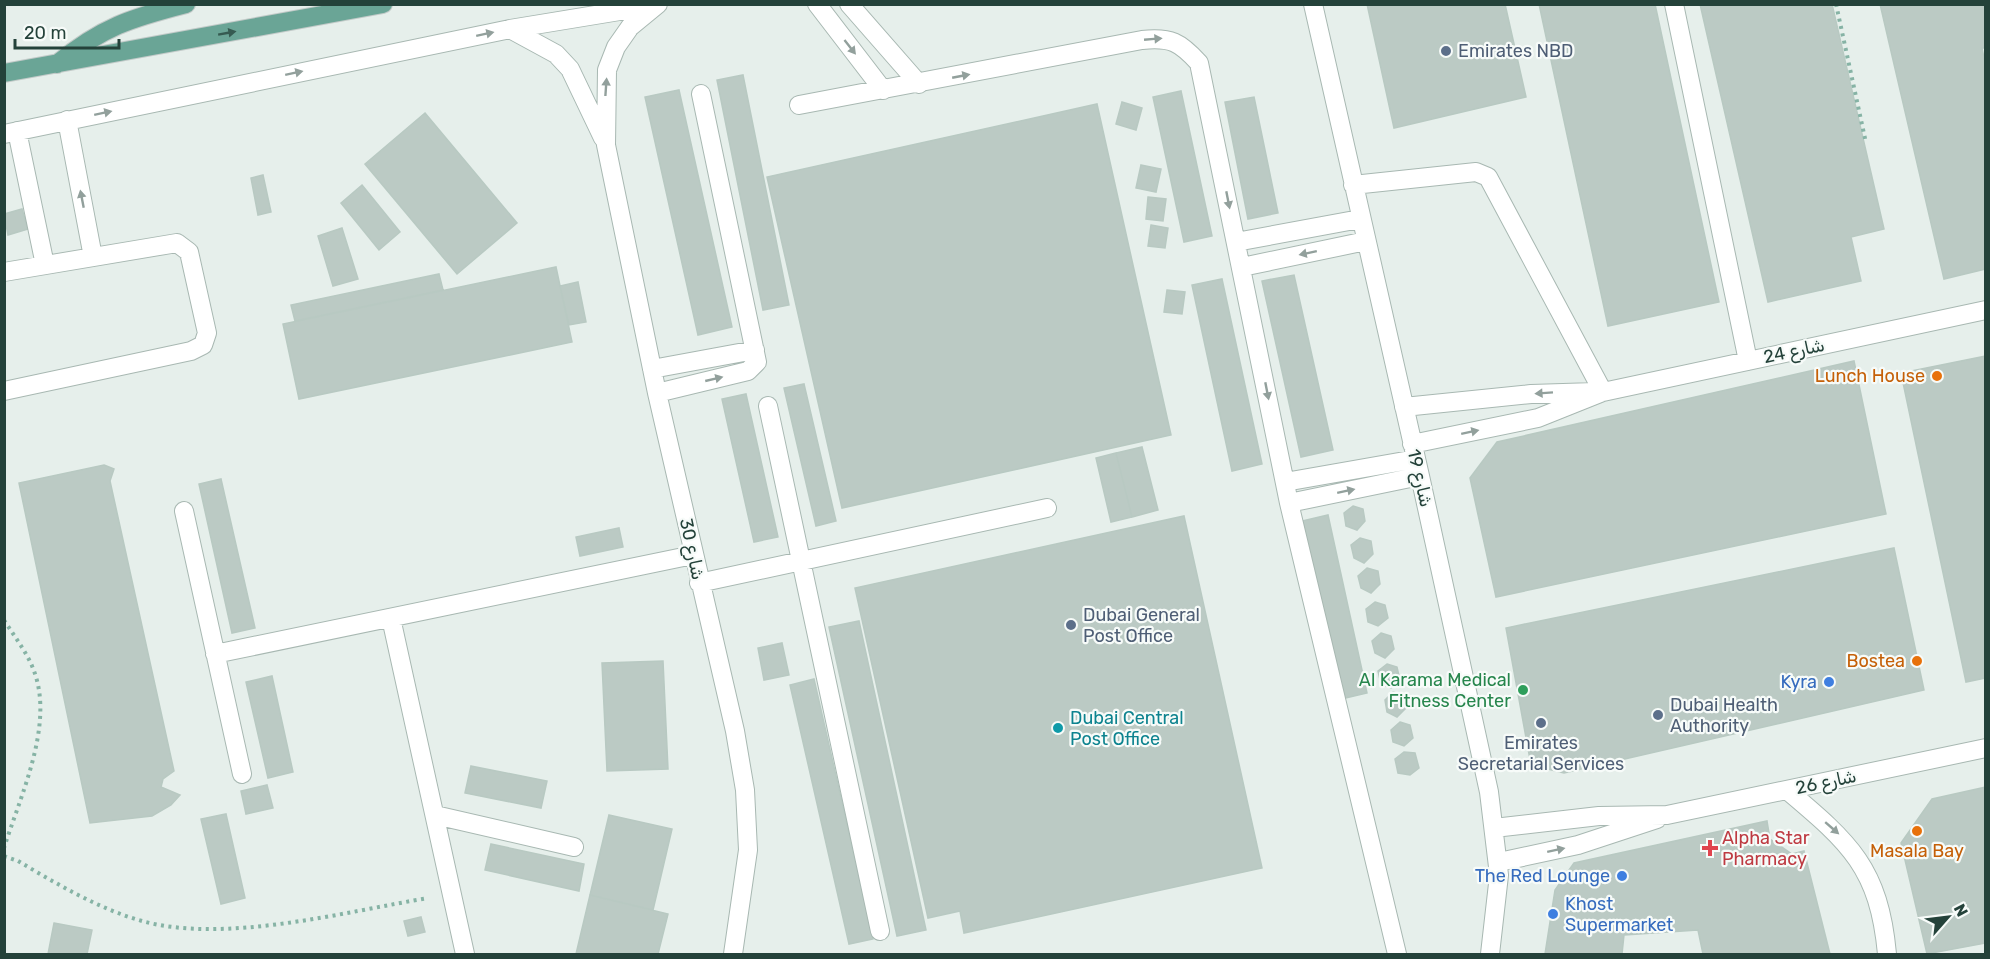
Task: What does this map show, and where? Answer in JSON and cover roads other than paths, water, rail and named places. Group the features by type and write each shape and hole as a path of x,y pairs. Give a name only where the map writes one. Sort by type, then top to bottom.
{"main road":[{"path":"56,65 103,30 130,19 186,4"},
{"path":"4,73 382,4"}],"street":[{"path":"45,265 11,133 510,29 657,4"},
{"name":"شارع 30","path":"657,4 630,27 607,70 606,145 657,393 699,583 735,730 745,790 748,850 733,954"},
{"path":"817,4 883,90"},
{"path":"849,4 919,84"},
{"name":"شارع 19","path":"1313,4 1489,792 1499,862 1498,899 1490,954"},
{"path":"1674,4 1748,361"},
{"name":"شارع 30","path":"510,29 556,54 570,69 606,145"},
{"path":"799,105 1142,40 1164,38 1184,46 1199,63 1289,503 1397,954"},
{"path":"657,393 751,370 757,362 701,94"},
{"path":"67,120 93,257"},
{"path":"1353,185 1476,172 1488,177 1603,392"},
{"path":"1236,242 1360,219"},
{"path":"1242,267 1366,241"},
{"path":"4,272 170,243 184,247 192,261 207,340 203,345 191,351 4,391"},
{"name":"شارع 24","path":"1416,460 1538,418 1603,392 1986,310"},
{"path":"652,369 754,350"},
{"name":"شارع 24","path":"1404,407 1531,394 1603,392"},
{"path":"768,406 880,931"},
{"path":"1285,482 1416,460"},
{"path":"1289,503 1416,460"},
{"path":"699,583 1047,508"},
{"path":"184,511 242,774"},
{"path":"215,654 693,555"},
{"path":"391,618 465,954"},
{"name":"شارع 26","path":"1499,862 1600,839 1667,815 1986,748"},
{"path":"1787,790 1839,834 1857,857 1871,883 1880,911 1887,954"},
{"path":"435,815 574,847"},
{"name":"شارع 26","path":"1494,828 1599,816 1667,815"}],"place":[{"name":"Emirates NBD","path":"1446,51"},
{"name":"Lunch House","path":"1937,376"},
{"name":"Dubai General Post Office","path":"1071,625"},
{"name":"Bostea","path":"1917,661"},
{"name":"Kyra","path":"1829,682"},
{"name":"Al Karama Medical Fitness Center","path":"1523,690"},
{"name":"Dubai Health Authority","path":"1658,715"},
{"name":"Emirates Secretarial Services","path":"1541,723"},
{"name":"Dubai Central Post Office","path":"1058,728"},
{"name":"Masala Bay","path":"1917,831"},
{"name":"Alpha Star Pharmacy","path":"1710,848"},
{"name":"The Red Lounge","path":"1622,876"},
{"name":"Khost Supermarket","path":"1553,914"}]}
